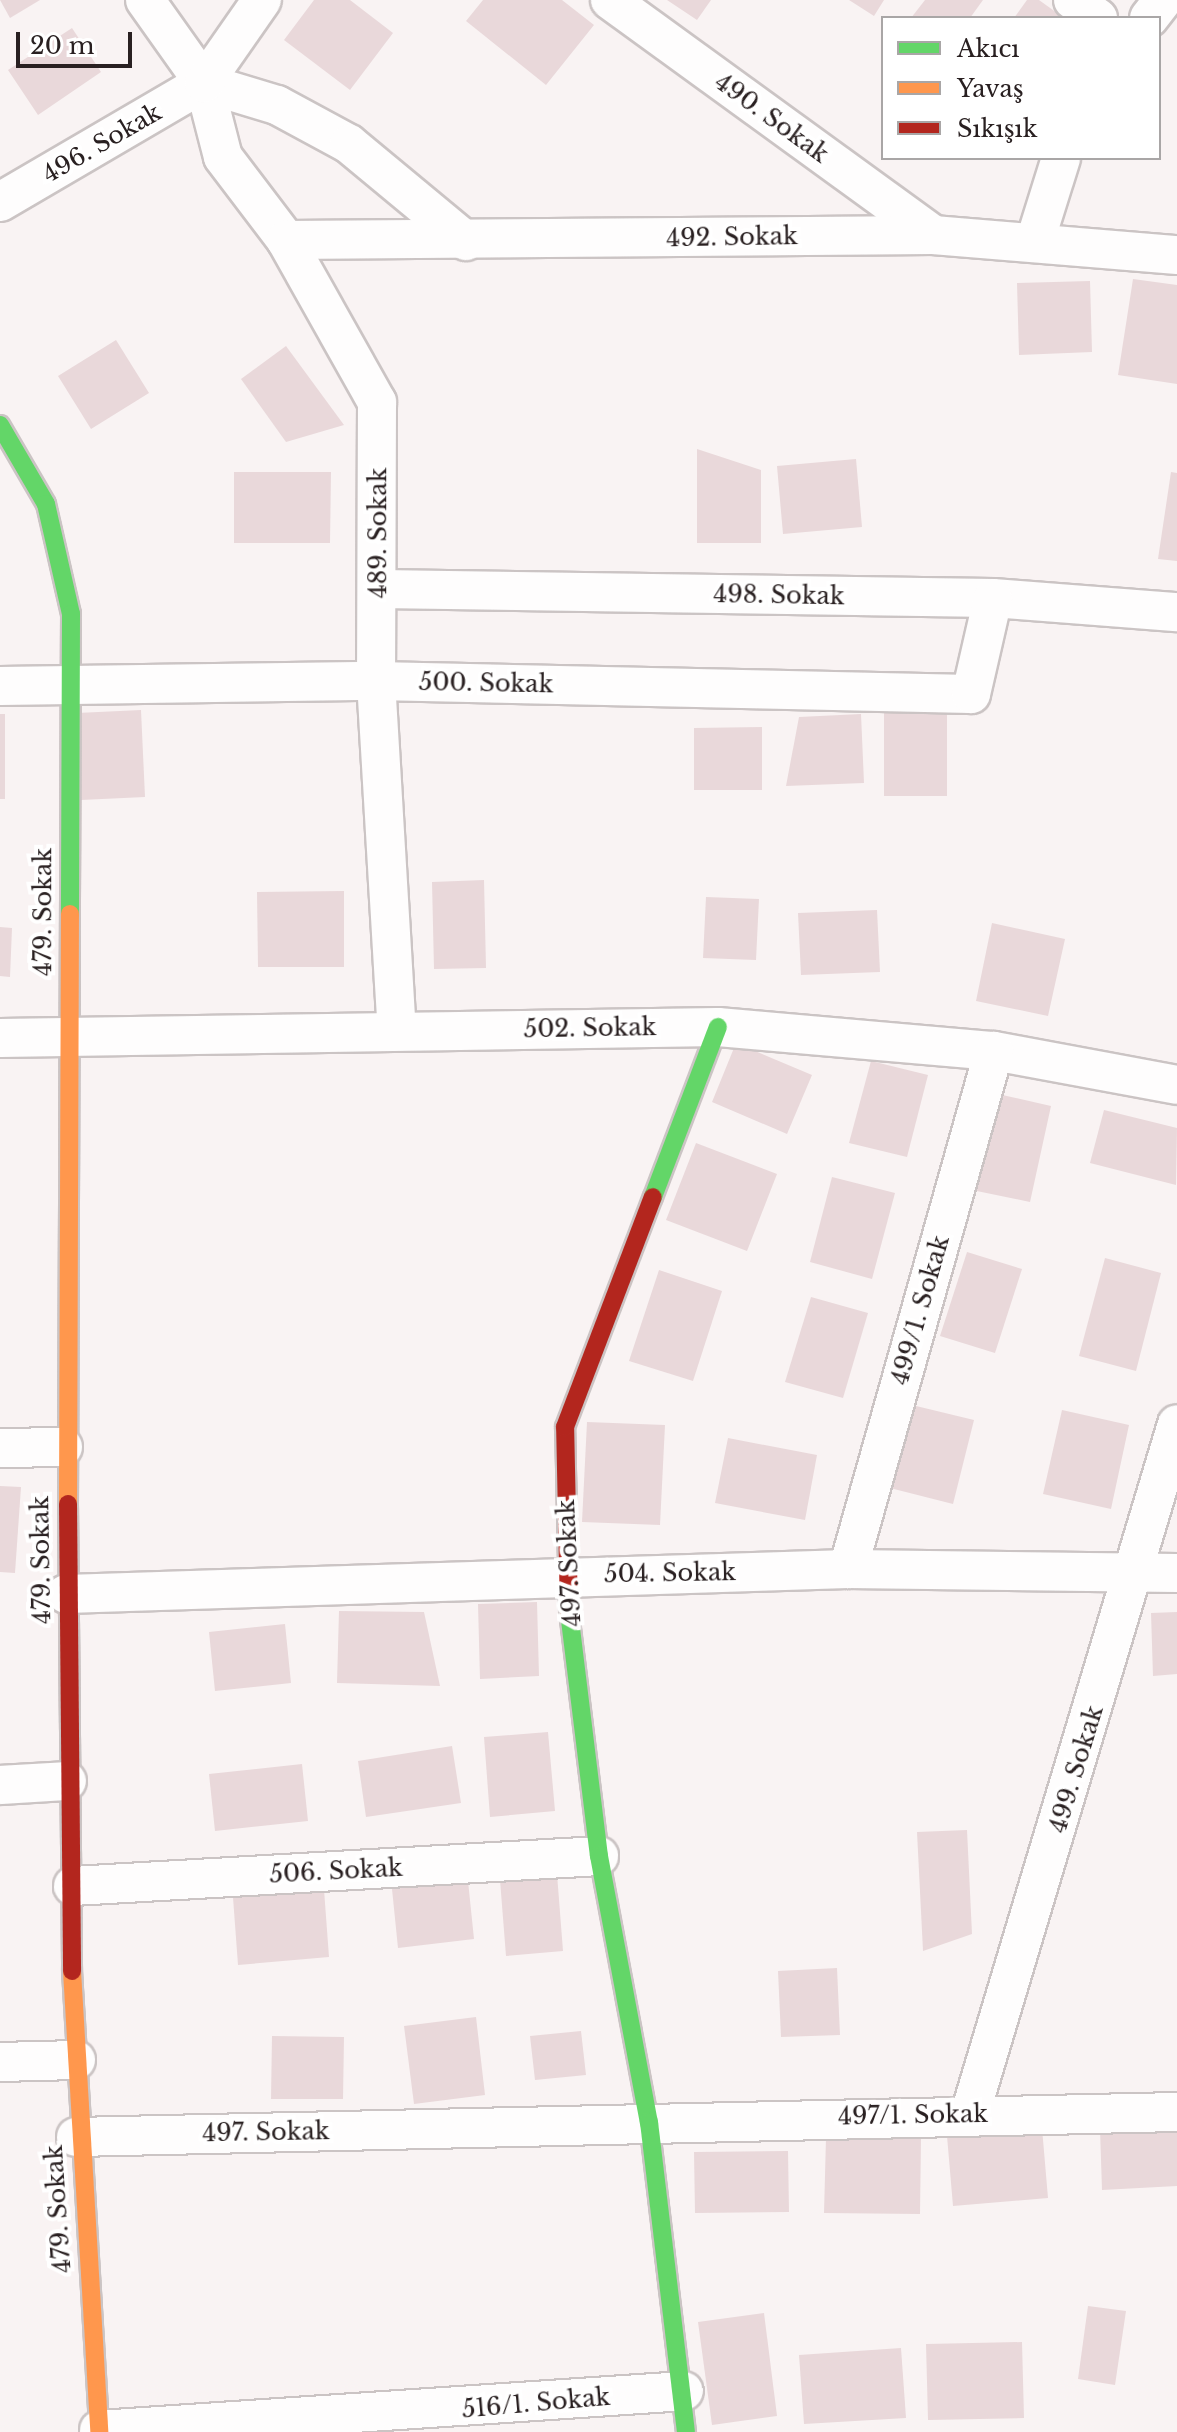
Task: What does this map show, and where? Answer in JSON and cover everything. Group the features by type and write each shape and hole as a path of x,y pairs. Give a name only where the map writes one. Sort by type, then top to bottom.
{"street":[{"path":"145,0 204,83 277,105 349,144 466,241"},
{"path":"204,83 262,0"},
{"path":"1073,0 1095,16"},
{"path":"1151,16 1163,0"},
{"name":"490. Sokak","path":"620,3 933,235"},
{"name":"496. Sokak","path":"0,202 204,83"},
{"name":"489. Sokak","path":"204,83 223,157 286,240 377,402 380,589 376,681 397,1030"},
{"path":"1036,238 1060,160"},
{"name":"492. Sokak","path":"286,240 933,235 1036,238 1177,255"},
{"name":"479. Sokak","path":"0,425 46,504 71,614 67,686 68,1041 63,1447 67,1781 73,1886 76,2137 99,2431"},
{"name":"498. Sokak","path":"380,589 993,598 1177,612"},
{"name":"500. Sokak","path":"0,686 376,681 971,694 993,598"},
{"name":"502. Sokak","path":"0,1038 68,1041 397,1030 718,1027 994,1051 1177,1085"},
{"name":"497. Sokak","path":"686,2432 684,2391 649,2122 599,1856 565,1575 565,1427 718,1027"},
{"name":"499/1. Sokak","path":"848,1569 994,1051"},
{"name":"499. Sokak","path":"970,2114 1137,1570 1177,1424"},
{"path":"0,1448 63,1447"},
{"name":"504. Sokak","path":"66,1594 565,1575 848,1569 1137,1570 1177,1573"},
{"path":"0,1785 67,1781"},
{"name":"506. Sokak","path":"73,1886 599,1856"},
{"path":"0,2062 76,2060"},
{"name":"497/1. Sokak","path":"649,2122 1177,2112"},
{"name":"497. Sokak","path":"76,2137 649,2122"},
{"name":"516/1. Sokak","path":"99,2431 391,2423 684,2391"}],"building":[{"path":"0,0 40,0 10,18"},
{"path":"314,0 350,0 393,33 350,90 284,40"},
{"path":"483,0 562,0 594,25 546,85 466,21"},
{"path":"667,0 711,0 697,20"},
{"path":"849,0 884,0 874,16"},
{"path":"925,0 983,0 971,16 913,16"},
{"path":"1027,0 1039,0 1061,16 1015,16"},
{"path":"72,28 101,72 38,115 8,70"},
{"path":"1133,279 1177,285 1177,384 1118,375"},
{"path":"1090,281 1092,352 1019,355 1017,283"},
{"path":"116,340 149,393 91,429 58,376"},
{"path":"286,346 344,425 286,442 241,379"},
{"path":"697,449 761,470 761,543 697,543"},
{"path":"856,459 862,527 783,534 777,466"},
{"path":"234,472 331,472 330,543 234,543"},
{"path":"1171,472 1177,473 1177,561 1158,559"},
{"path":"884,706 947,706 947,796 884,796"},
{"path":"141,710 145,797 81,800 77,713"},
{"path":"0,714 5,714 5,799 0,799"},
{"path":"861,714 864,783 786,786 799,717"},
{"path":"762,727 762,790 694,790 694,728"},
{"path":"484,880 486,968 434,969 432,882"},
{"path":"344,891 344,967 258,967 257,892"},
{"path":"706,897 759,899 756,960 703,958"},
{"path":"877,910 880,972 801,975 798,913"},
{"path":"992,923 1065,939 1048,1016 976,1001"},
{"path":"0,927 12,928 10,977 0,976"},
{"path":"736,1043 812,1075 787,1134 712,1102"},
{"path":"871,1061 928,1075 907,1157 849,1143"},
{"path":"989,1092 1051,1106 1030,1202 967,1189"},
{"path":"1104,1110 1177,1128 1176,1185 1090,1163"},
{"path":"696,1143 777,1174 747,1251 666,1220"},
{"path":"832,1177 895,1193 872,1279 810,1262"},
{"path":"967,1252 1022,1269 995,1353 940,1336"},
{"path":"1105,1258 1161,1273 1136,1371 1079,1356"},
{"path":"659,1270 722,1291 693,1381 629,1361"},
{"path":"811,1297 868,1313 843,1398 785,1382"},
{"path":"912,1405 974,1420 953,1504 890,1488"},
{"path":"1062,1410 1129,1425 1111,1509 1043,1494"},
{"path":"587,1422 665,1425 660,1525 582,1522"},
{"path":"728,1438 817,1455 805,1520 715,1503"},
{"path":"0,1486 21,1487 15,1573 0,1572"},
{"path":"537,1602 539,1676 480,1679 478,1604"},
{"path":"339,1611 424,1612 440,1686 337,1683"},
{"path":"1177,1612 1177,1674 1153,1676 1151,1613"},
{"path":"285,1624 291,1683 215,1691 209,1632"},
{"path":"548,1732 555,1811 490,1817 484,1737"},
{"path":"452,1746 461,1803 366,1817 358,1761"},
{"path":"302,1764 308,1821 215,1831 209,1774"},
{"path":"967,1830 972,1934 923,1951 917,1832"},
{"path":"557,1874 563,1951 506,1956 500,1880"},
{"path":"323,1876 329,1957 238,1965 232,1884"},
{"path":"468,1881 474,1939 398,1948 392,1889"},
{"path":"837,1968 840,2035 781,2037 778,1971"},
{"path":"476,2017 485,2095 414,2104 404,2026"},
{"path":"581,2031 586,2075 535,2080 530,2036"},
{"path":"272,2036 344,2037 343,2099 271,2099"},
{"path":"1177,2126 1177,2186 1102,2190 1100,2129"},
{"path":"1042,2128 1048,2198 953,2206 947,2136"},
{"path":"826,2138 921,2138 920,2214 824,2213"},
{"path":"788,2151 789,2212 695,2213 694,2152"},
{"path":"1088,2306 1126,2311 1115,2385 1078,2379"},
{"path":"764,2313 777,2416 712,2425 698,2322"},
{"path":"1022,2342 1024,2418 928,2420 926,2344"},
{"path":"901,2348 906,2418 804,2424 799,2355"}],"traffic: fast":[{"path":"0,425 46,504 71,614 70,914"},
{"path":"653,1197 718,1027"},
{"path":"569,1612 599,1856 649,2122 686,2432"}],"traffic: slow":[{"path":"68,1504 70,914"},
{"path":"72,1971 99,2432"}],"traffic: jam":[{"path":"569,1612 565,1427 653,1197"},
{"path":"68,1504 72,1971"}]}
